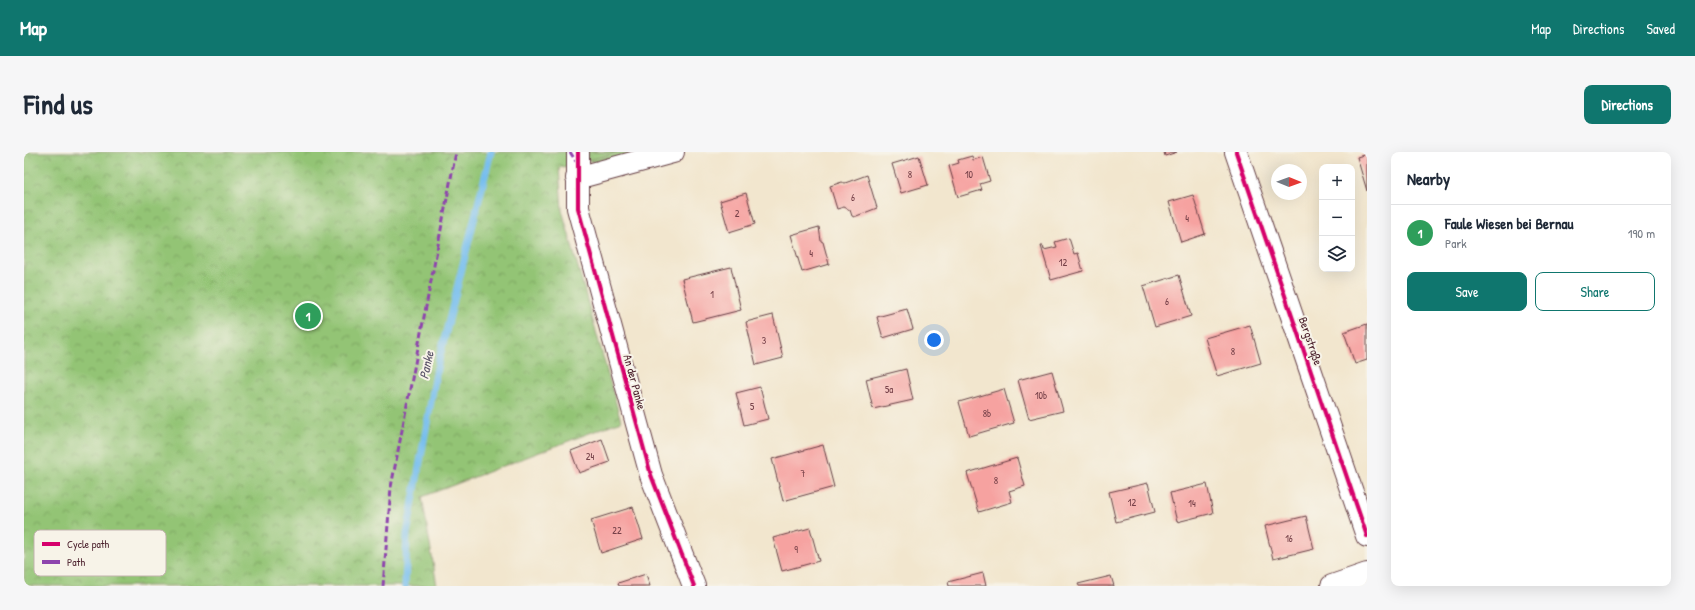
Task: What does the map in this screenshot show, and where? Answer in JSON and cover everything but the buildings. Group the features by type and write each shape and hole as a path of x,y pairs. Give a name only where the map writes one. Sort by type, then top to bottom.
{"street":[{"name":"An der Panke","path":"578,152 578,208 651,475 694,586"},
{"path":"577,178 672,152"},
{"name":"Bergstraße","path":"1236,152 1367,536"},
{"path":"1332,586 1367,574"}],"green space":[{"path":"24,152 619,152 559,168 562,210 621,421 422,497 437,586 24,586"},
{"path":"587,152 640,152 595,162 589,161"}],"waterway":[{"name":"Panke","path":"405,586 407,534 437,368 491,152"}],"marked path":[{"path":"383,586 391,487 456,152"},
{"path":"570,152 577,163"}],"cycle path":[{"path":"578,152 578,208 651,475 694,586"},
{"path":"1236,152 1367,536"}],"place":[{"name":"Faule Wiesen bei Bernau","path":"308,316"}]}
